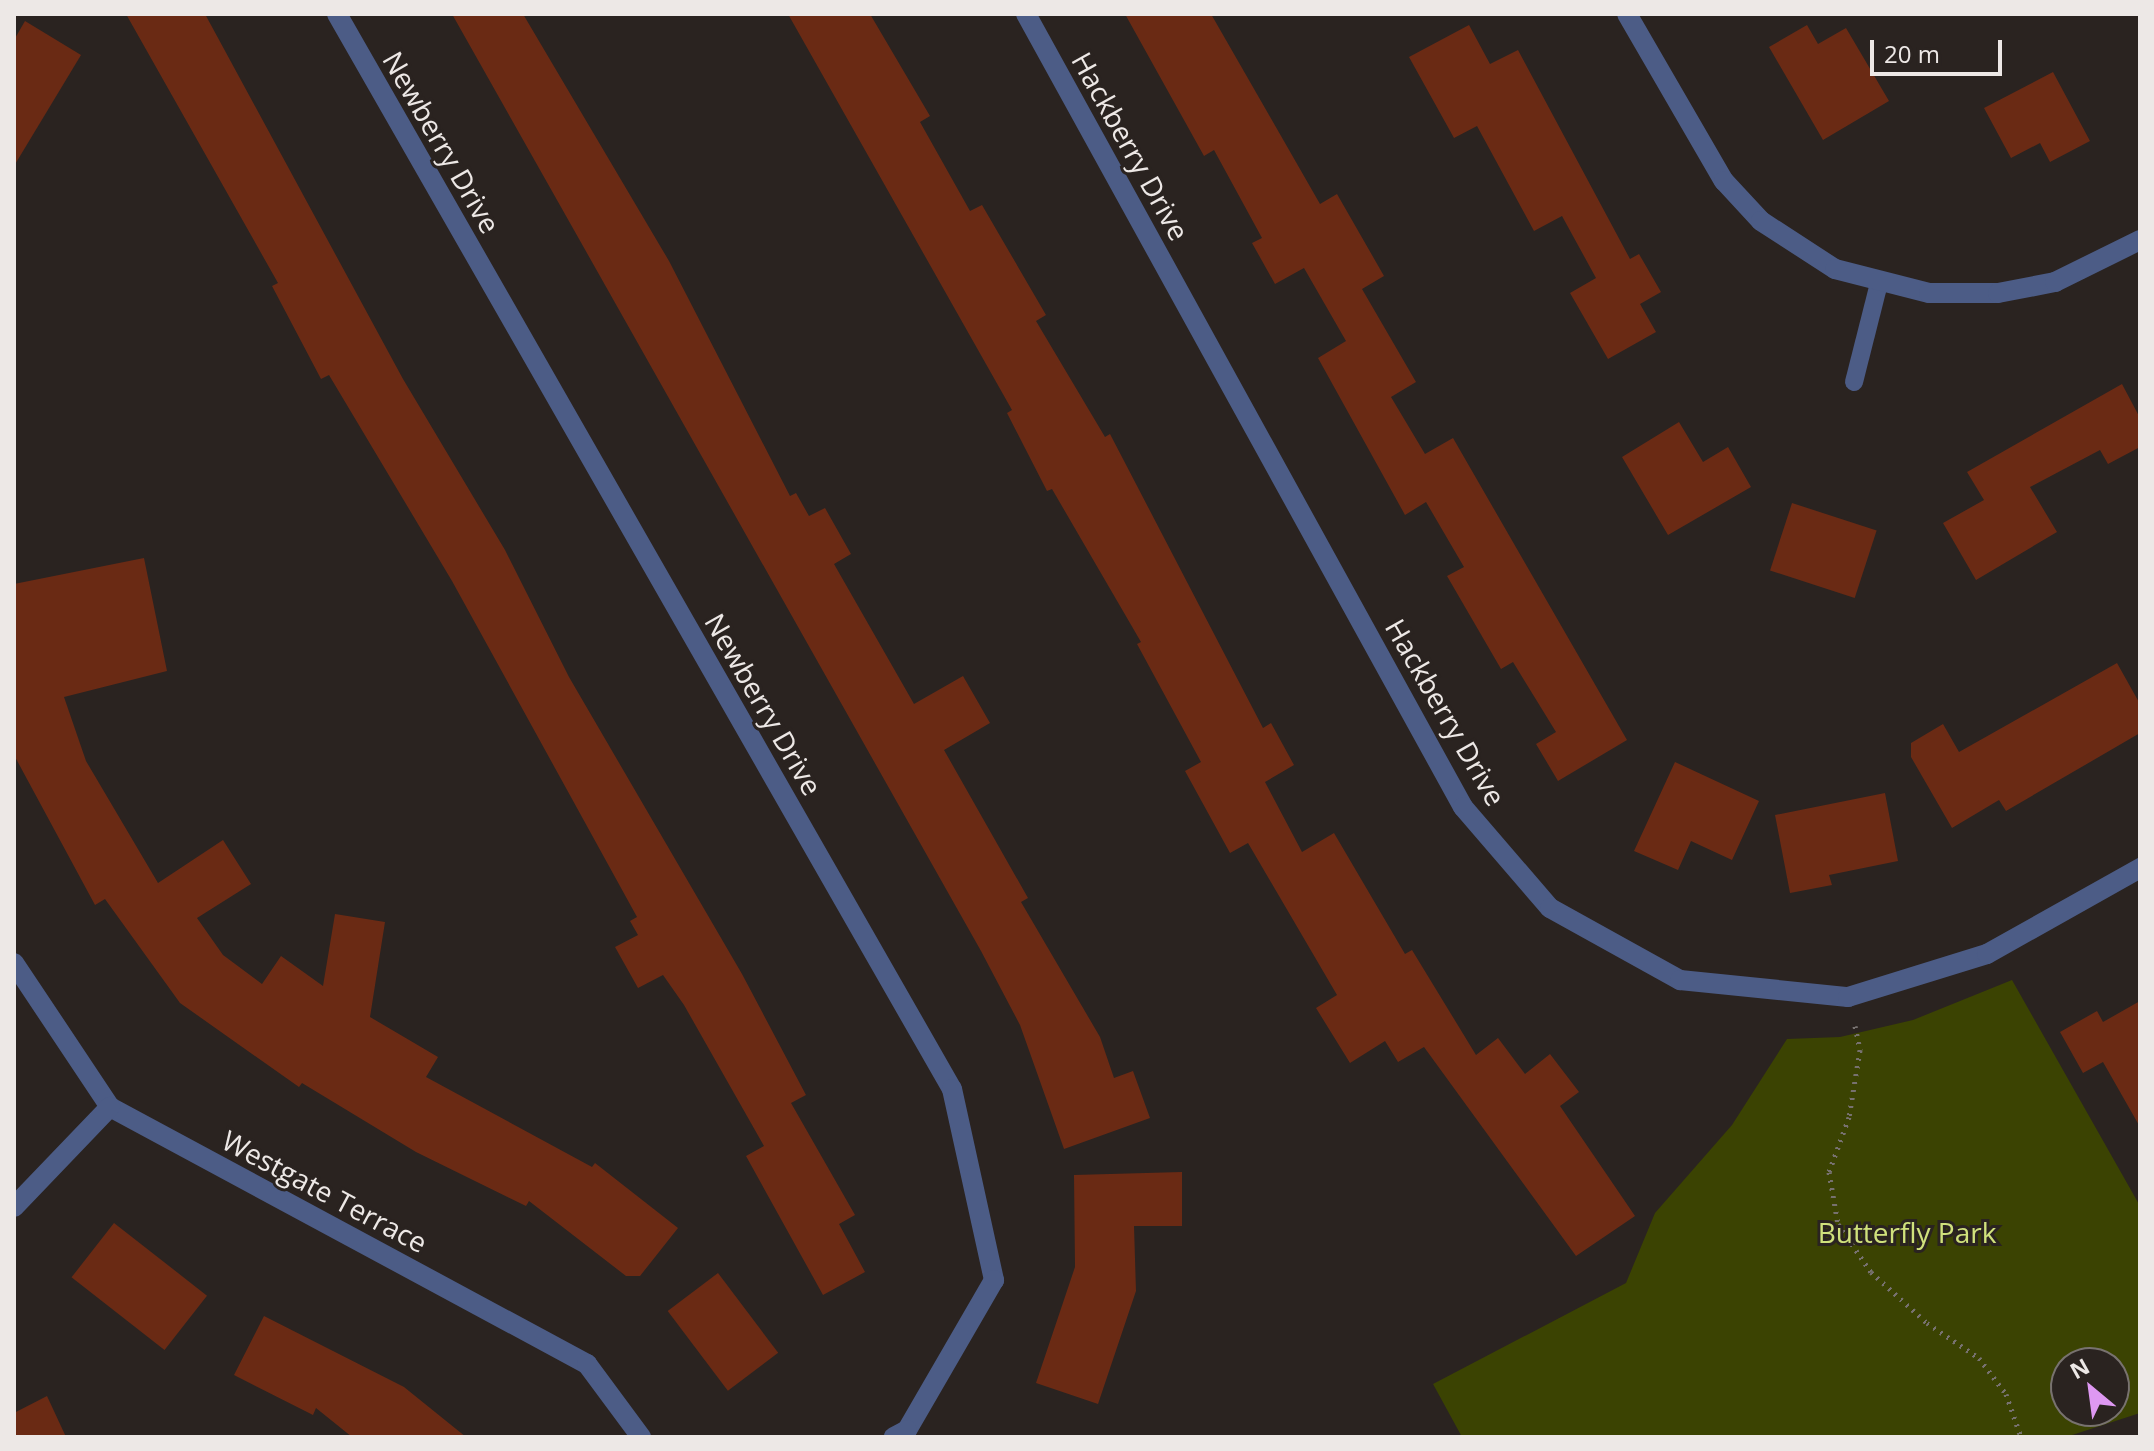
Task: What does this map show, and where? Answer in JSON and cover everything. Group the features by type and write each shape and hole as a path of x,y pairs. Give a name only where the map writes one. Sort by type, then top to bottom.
{"street":[{"name":"Newberry Drive","path":"337,14 952,1089 994,1280 907,1430 894,1437"},
{"name":"Hackberry Drive","path":"1026,14 1463,807 1550,908 1680,980 1848,997 1987,954 2140,868"},
{"path":"1627,14 1708,159 1741,201 1810,256 1879,283 1929,293 1998,293 2055,282 2140,240"},
{"name":"Westgate Terrace","path":"14,963 110,1107 587,1364 641,1437"},
{"path":"14,1207 110,1107"}],"lane":[{"path":"1854,382 1879,283"}],"path":[{"path":"1848,997 1860,1050 1849,1117 1829,1172 1838,1224 1871,1272 1927,1323 1979,1358 2006,1394 2021,1437"}],"green space":[{"name":"Butterfly Park","path":"2012,980 2140,1206 2140,1413 2130,1416 2130,1347 2050,1347 2050,1427 2097,1427 2066,1437 1462,1437 1433,1384 1626,1283 1655,1213 1732,1125 1787,1039 1840,1037 1913,1020"}],"building":[{"path":"126,14 205,14 403,379 505,550 569,677 742,974 806,1095 791,1103 855,1215 839,1224 865,1272 823,1295 746,1156 764,1146 684,1005 663,975 638,988 615,947 638,935 630,921 637,917 452,581 329,375 321,379 272,286 278,283"},
{"path":"452,14 523,14 669,261 790,496 796,493 809,516 825,508 851,554 834,564 914,704 963,676 990,723 944,750 1028,898 1021,902 1100,1037 1114,1078 1133,1071 1150,1118 1064,1149 1020,1025 981,951"},
{"path":"788,14 870,14 930,116 920,122 970,211 982,205 1046,315 1036,321 1105,437 1110,434 1263,728 1271,723 1294,765 1265,782 1302,852 1334,833 1405,954 1412,950 1476,1055 1498,1038 1525,1074 1550,1054 1579,1092 1560,1106 1635,1216 1576,1256 1424,1047 1398,1062 1385,1041 1350,1063 1316,1008 1337,995 1248,843 1230,853 1185,771 1201,762 1137,644 1141,642 1052,489 1047,491 1007,413 1012,410"},
{"path":"1125,14 1211,14 1320,204 1337,194 1384,276 1362,289 1416,382 1391,397 1425,454 1453,438 1627,740 1558,781 1536,744 1556,732 1513,662 1501,669 1447,576 1464,567 1426,502 1405,515 1318,358 1346,341 1304,268 1275,284 1252,243 1262,238 1214,150 1204,156"},
{"path":"25,21 81,55 14,166 14,40"},
{"path":"1469,25 1490,64 1518,50 1630,259 1639,254 1661,292 1640,304 1656,332 1608,359 1570,293 1596,278 1562,216 1534,231 1477,126 1454,138 1409,57"},
{"path":"1807,25 1818,44 1846,28 1889,101 1823,140 1769,47"},
{"path":"2053,72 2090,141 2050,162 2040,143 2011,158 1984,108"},
{"path":"2122,384 2140,418 2140,447 2108,464 2100,450 2030,487 2057,532 1976,580 1943,523 1984,500 1967,472"},
{"path":"1679,422 1703,462 1728,447 1751,487 1668,535 1622,457"},
{"path":"1792,503 1877,531 1855,598 1770,571"},
{"path":"144,558 167,671 64,697 86,761 158,883 223,840 251,884 197,918 223,955 262,984 281,956 323,986 335,914 385,922 370,1017 438,1057 426,1077 592,1167 595,1163 678,1228 640,1276 626,1276 529,1201 526,1206 416,1152 302,1083 299,1087 180,1003 105,899 95,905 14,755 14,584"},
{"path":"2117,663 2140,704 2140,733 2006,811 1999,800 1952,828 1911,757 1911,743 1943,724 1959,752"},
{"path":"1675,762 1759,801 1732,860 1691,841 1678,870 1634,851"},
{"path":"1885,793 1898,861 1829,875 1832,885 1790,893 1775,815"},
{"path":"2140,1001 2140,1127 2103,1062 2083,1073 2060,1032 2097,1011 2103,1022"},
{"path":"1182,1172 1182,1226 1134,1226 1136,1291 1098,1404 1036,1383 1075,1267 1074,1175"},
{"path":"114,1223 207,1296 165,1350 72,1277"},
{"path":"718,1273 778,1353 728,1391 668,1311"},
{"path":"264,1316 404,1387 466,1437 352,1437 316,1408 313,1415 234,1375"},
{"path":"47,1396 66,1437 14,1437 14,1413"}]}
